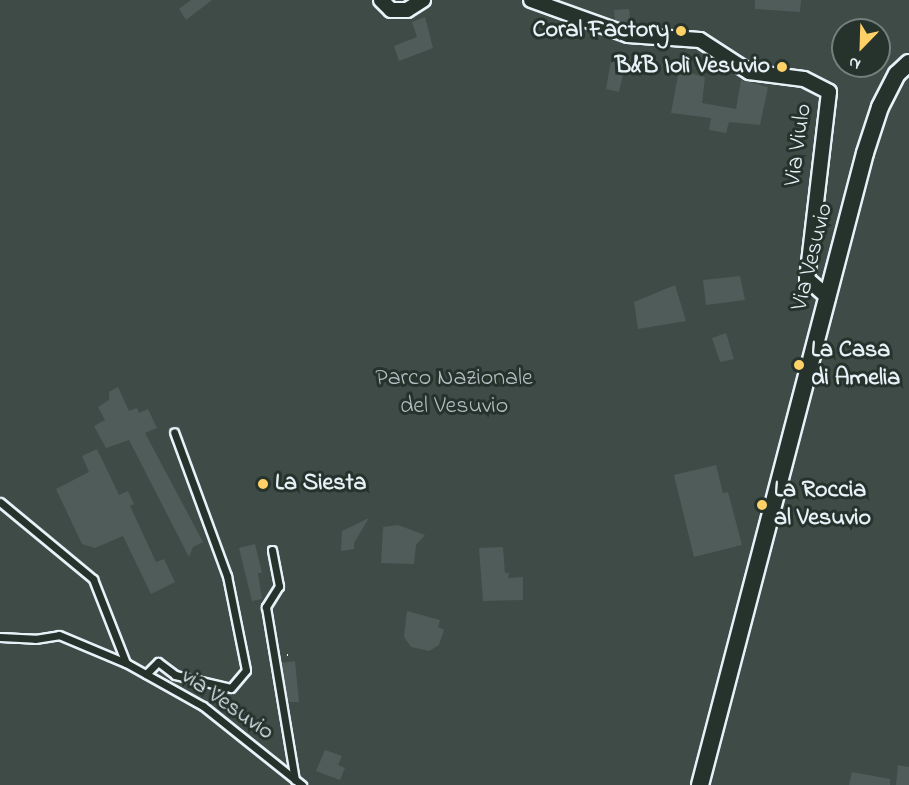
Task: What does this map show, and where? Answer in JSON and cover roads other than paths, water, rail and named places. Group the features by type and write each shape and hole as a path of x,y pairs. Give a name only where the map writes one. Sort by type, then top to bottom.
{"street":[{"path":"381,0 391,10 407,10 423,0"},
{"name":"Via Viulo","path":"531,0 628,35 700,40 749,72 804,79 830,92 807,279 828,297"},
{"name":"Via Vesuvio","path":"700,785 880,106 897,74 909,63"}],"lane":[{"path":"146,674 158,662 175,675 231,687 246,670 226,576 174,432"},
{"path":"0,502 93,579 126,663"},
{"path":"272,550 279,586 266,607 295,780"},
{"name":"via Vesuvio","path":"0,637 35,639 59,635 126,663 203,706 302,785"}],"place":[{"name":"Coral Factory","path":"681,31"},
{"name":"B&B Iolì Vesuvio","path":"782,67"},
{"name":"La Casa di Amelia","path":"799,365"},
{"name":"La Siesta","path":"263,484"},
{"name":"La Roccia al Vesuvio","path":"762,505"}],"park label":[{"name":"Parco Nazionale del Vesuvio","path":"454,393"}]}
